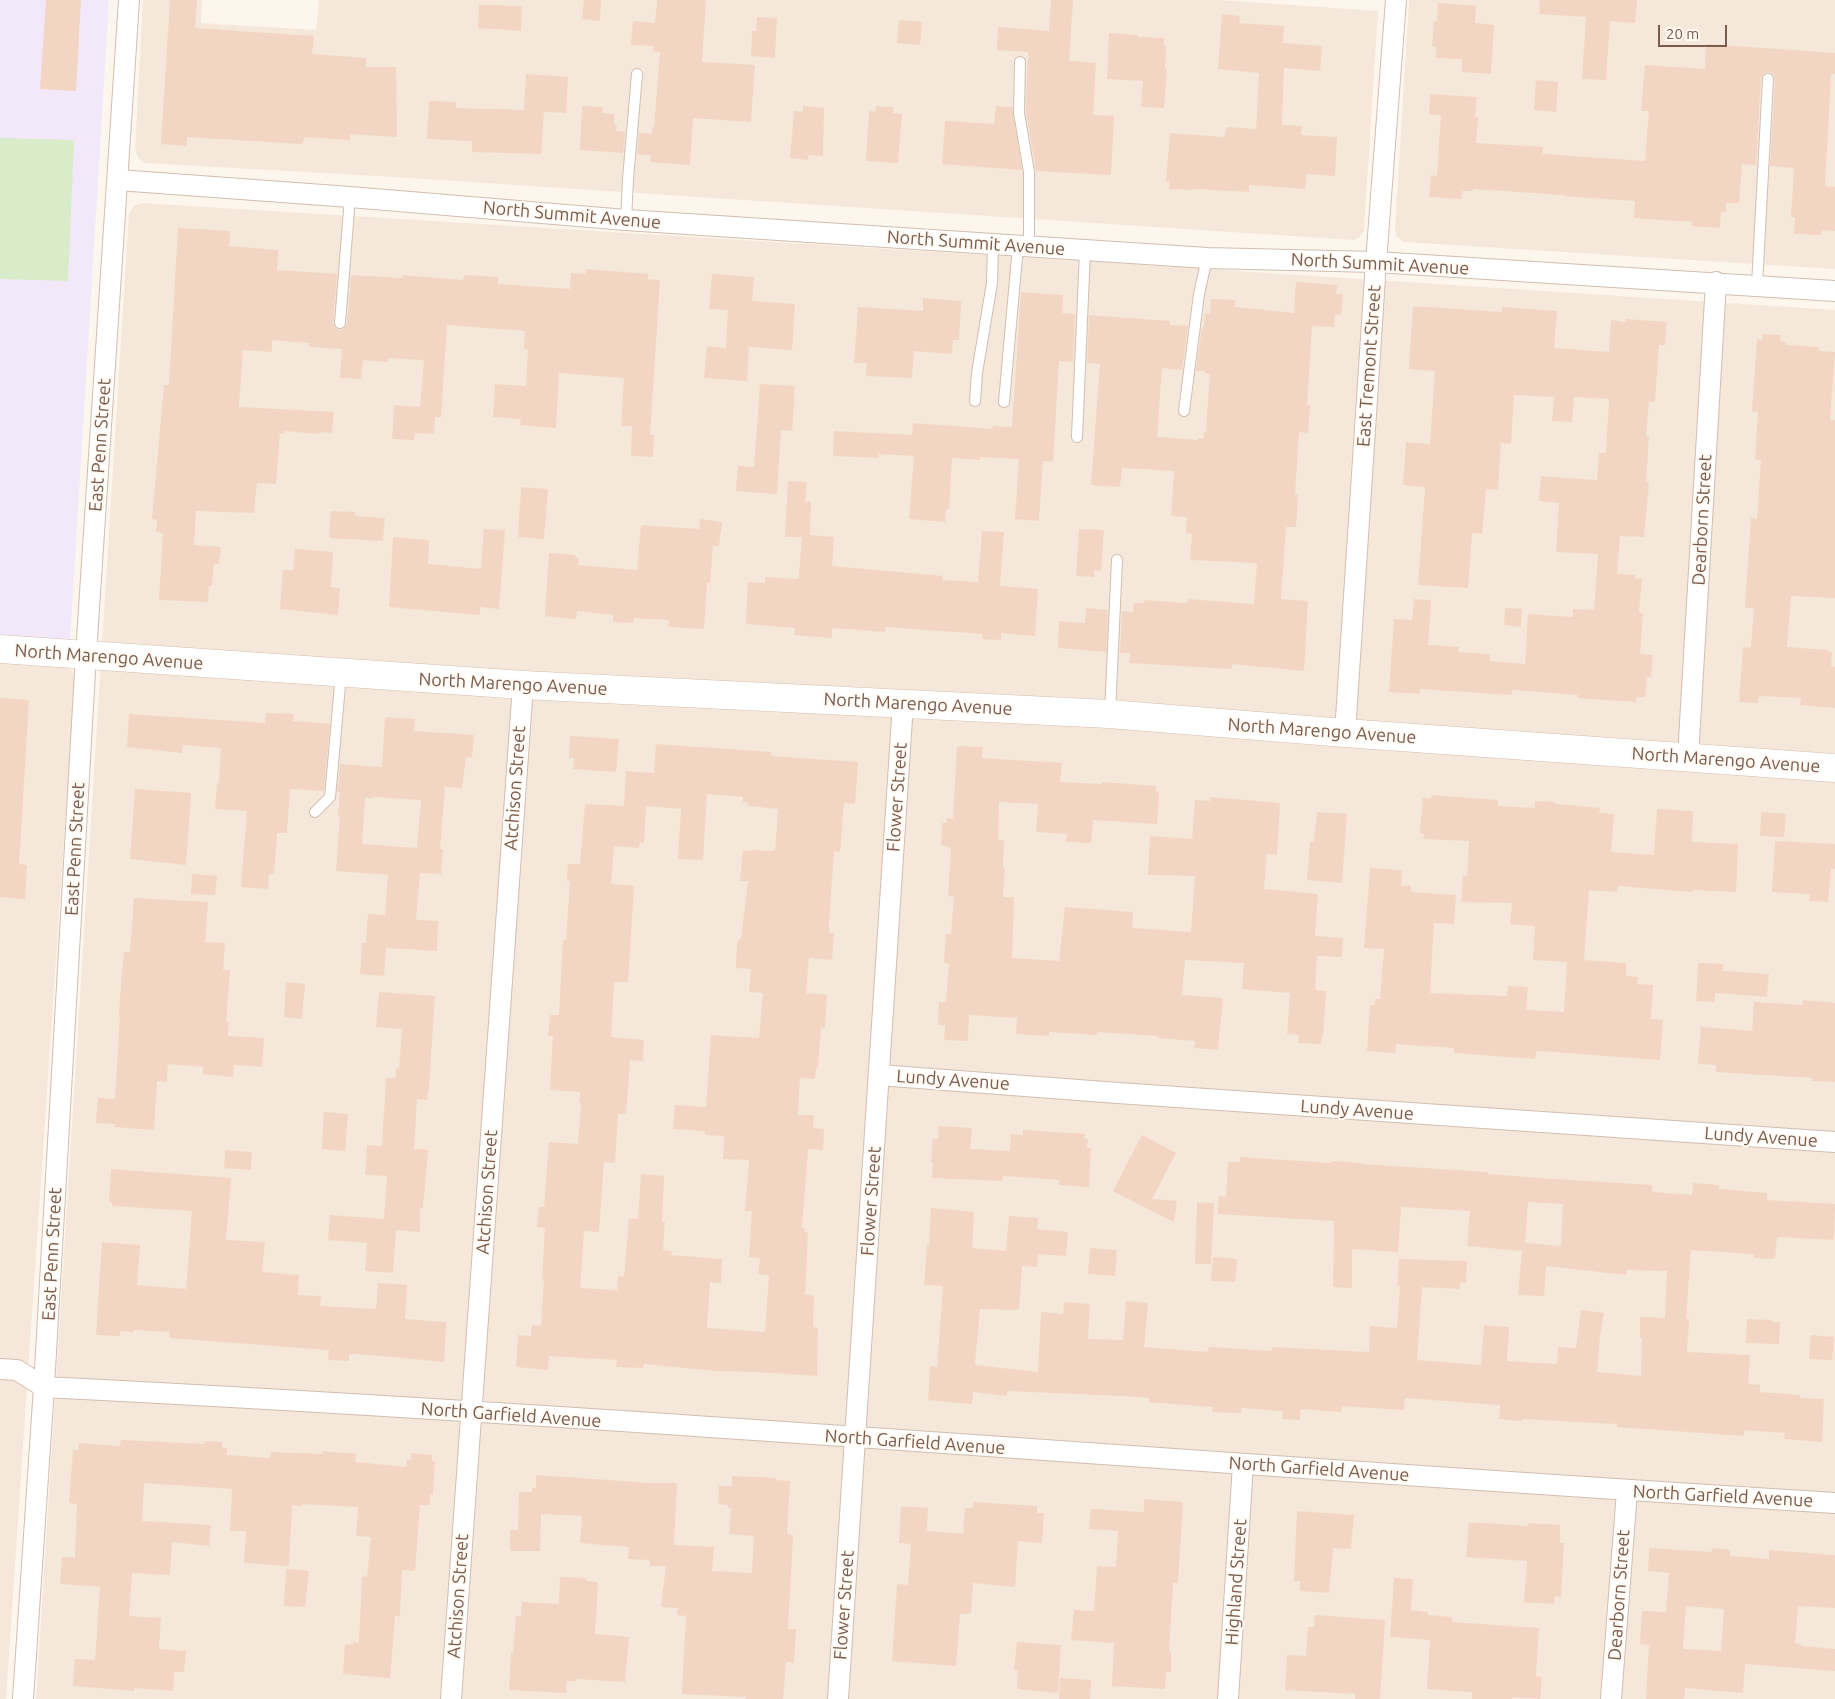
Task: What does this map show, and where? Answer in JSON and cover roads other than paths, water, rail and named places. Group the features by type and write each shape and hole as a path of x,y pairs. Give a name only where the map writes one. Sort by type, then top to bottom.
{"street":[{"name":"East Penn Street","path":"23,1699 44,1387 86,654 118,180 128,0"},
{"name":"East Tremont Street","path":"1345,733 1376,262 1396,0"},
{"name":"North Summit Avenue","path":"118,180 626,220 1207,258 1376,262 1835,291"},
{"name":"Dearborn Street","path":"1688,757 1716,282"},
{"name":"North Marengo Avenue","path":"0,649 523,685 1110,714 1835,768"},
{"name":"Atchison Street","path":"451,1699 523,685"},
{"name":"Flower Street","path":"838,1699 903,703"},
{"name":"Lundy Avenue","path":"879,1075 1835,1142"},
{"name":"North Garfield Avenue","path":"0,1369 17,1370 44,1387 471,1412 1835,1503"},
{"name":"Highland Street","path":"1228,1699 1243,1464"},
{"name":"Dearborn Street","path":"1611,1699 1627,1490"}],"lane":[{"path":"1004,402 1023,246 1029,172 1020,113 1020,62"},
{"path":"626,220 637,74"},
{"path":"1757,285 1768,79"},
{"path":"340,323 350,197"},
{"path":"976,400 977,373 992,283 992,244"},
{"path":"1077,437 1085,250"},
{"path":"1184,411 1199,294 1207,258"},
{"path":"1110,714 1117,560"},
{"path":"315,812 330,797 341,673"}]}
